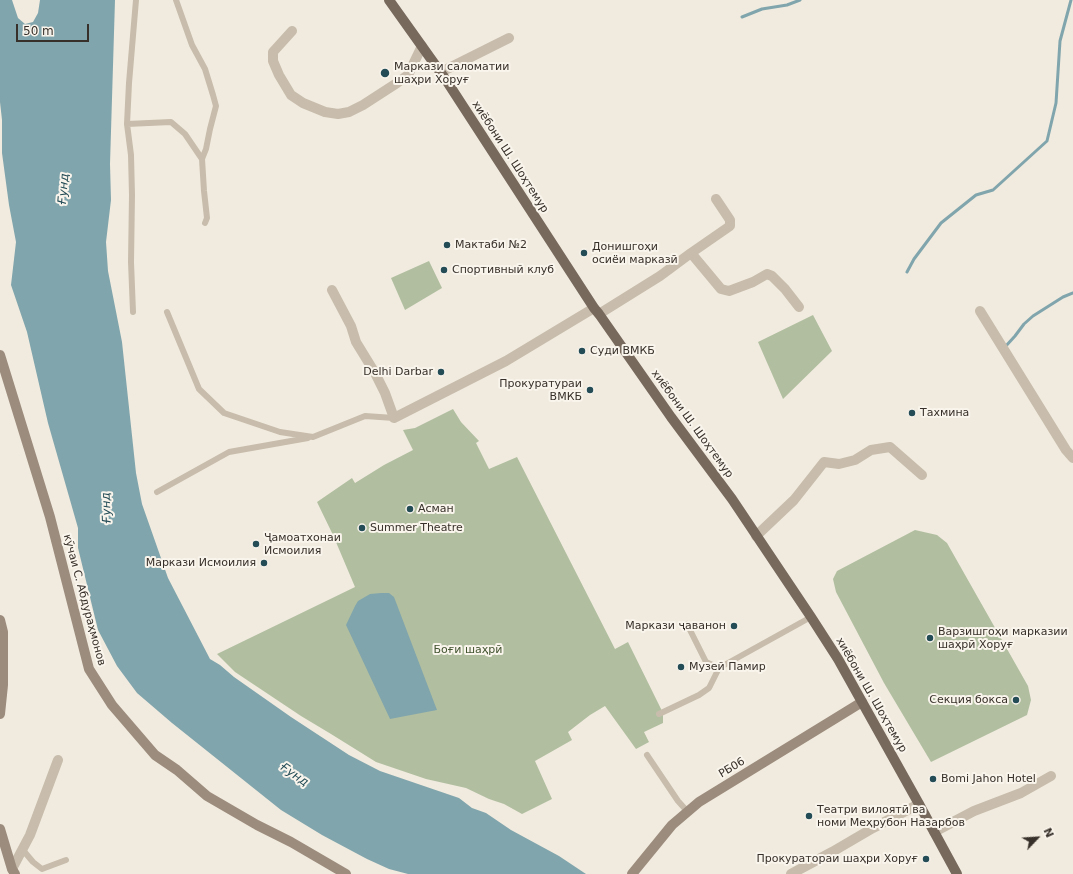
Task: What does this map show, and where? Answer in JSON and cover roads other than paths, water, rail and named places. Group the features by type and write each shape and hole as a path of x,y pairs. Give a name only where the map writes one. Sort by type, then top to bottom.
{"main road":[{"name":"хиёбони Ш. Шоҳтемур","path":"389,0 441,72 596,311 671,417 732,499 811,617 838,659 957,874"}],"street":[{"path":"292,31 273,52 273,61 283,81 291,95 303,103 325,112 338,114 349,112 363,105 408,75 422,46"},
{"path":"441,72 509,38"},
{"path":"332,290 351,326 356,342 375,373 394,418 506,361 660,276 730,226 730,220 716,198"},
{"path":"691,253 721,289 729,291 753,282 767,274 772,276 785,289 799,307"},
{"path":"980,311 1066,450 1073,458"},
{"name":"кӯчаи С. Абдураҳмонов","path":"0,355 50,517 89,669 112,705 155,755 177,770 207,796 346,874"},
{"path":"756,536 794,500 824,462 838,464 855,460 871,450 890,447 922,475"},
{"path":"0,620 3,632 3,685 0,714"},
{"name":"РБ06","path":"632,874 672,825 698,802 862,702"},
{"path":"13,871 22,849 30,835 58,760"},
{"path":"934,832 974,811 1021,793 1051,776"},
{"path":"792,874 919,804"},
{"path":"0,829 13,871"}],"lane":[{"path":"133,312 130,262 132,194 131,155 127,124 136,0"},
{"path":"176,0 192,45 205,69 216,106 206,149 202,159 207,218 205,223"},
{"path":"127,124 171,122 185,134 202,159"},
{"path":"167,312 199,388 224,413 280,432 313,437"},
{"path":"157,492 229,452 313,437 365,416 394,418"},
{"path":"659,714 700,695 709,688 719,668 811,617"},
{"path":"687,624 706,662 719,668"},
{"path":"647,755 678,801 687,811"},
{"path":"22,849 33,862 42,869 66,860"}],"water":[{"name":"Ғунд","path":"0,0 12,0 18,18 25,24 33,22 38,13 40,0 115,0 110,164 111,200 106,242 108,271 122,342 136,473 142,504 168,578 210,659 291,717 349,755 380,771 459,798 472,808 486,813 511,830 559,856 586,874 408,874 389,869 322,835 281,810 172,723 137,693 117,666 98,630 78,548 78,528 48,423 27,332 11,285 16,242 2,153 2,120 0,102"},
{"path":"389,593 394,597 437,710 390,719 346,625 358,601 370,594"}],"waterway":[{"path":"742,17 762,9 787,5 800,0"},
{"path":"907,272 914,259 941,223 976,195 993,190 1047,141 1056,103 1060,41 1071,0"},
{"path":"1005,347 1024,324 1033,316 1063,297 1073,293"}],"place":[{"name":"Маркази саломатии шаҳри Хоруғ","path":"385,73"},
{"name":"Мактаби №2","path":"447,245"},
{"name":"Донишгоҳи осиёи марказӣ","path":"584,253"},
{"name":"Спортивный клуб","path":"444,270"},
{"name":"Суди ВМКБ","path":"582,351"},
{"name":"Delhi Darbar","path":"441,372"},
{"name":"Прокуратураи ВМКБ","path":"590,390"},
{"name":"Тахмина","path":"912,413"},
{"name":"Асман","path":"410,509"},
{"name":"Summer Theatre","path":"362,528"},
{"name":"Ҷамоатхонаи Исмоилия","path":"256,544"},
{"name":"Маркази Исмоилия","path":"264,563"},
{"name":"Маркази ҷаванон","path":"734,626"},
{"name":"Варзишгоҳи марказии шаҳрӣ Хоруғ","path":"930,638"},
{"name":"Музей Памир","path":"681,667"},
{"name":"Секция бокса","path":"1016,700"},
{"name":"Bomi Jahon Hotel","path":"933,779"},
{"name":"Театри вилоятӣ ва номи Меҳрубон Назарбов","path":"809,816"},
{"name":"Прокуратораи шаҳри Хоруғ","path":"926,859"}],"park label":[{"name":"Боғи шаҳрӣ","path":"468,650"}]}
